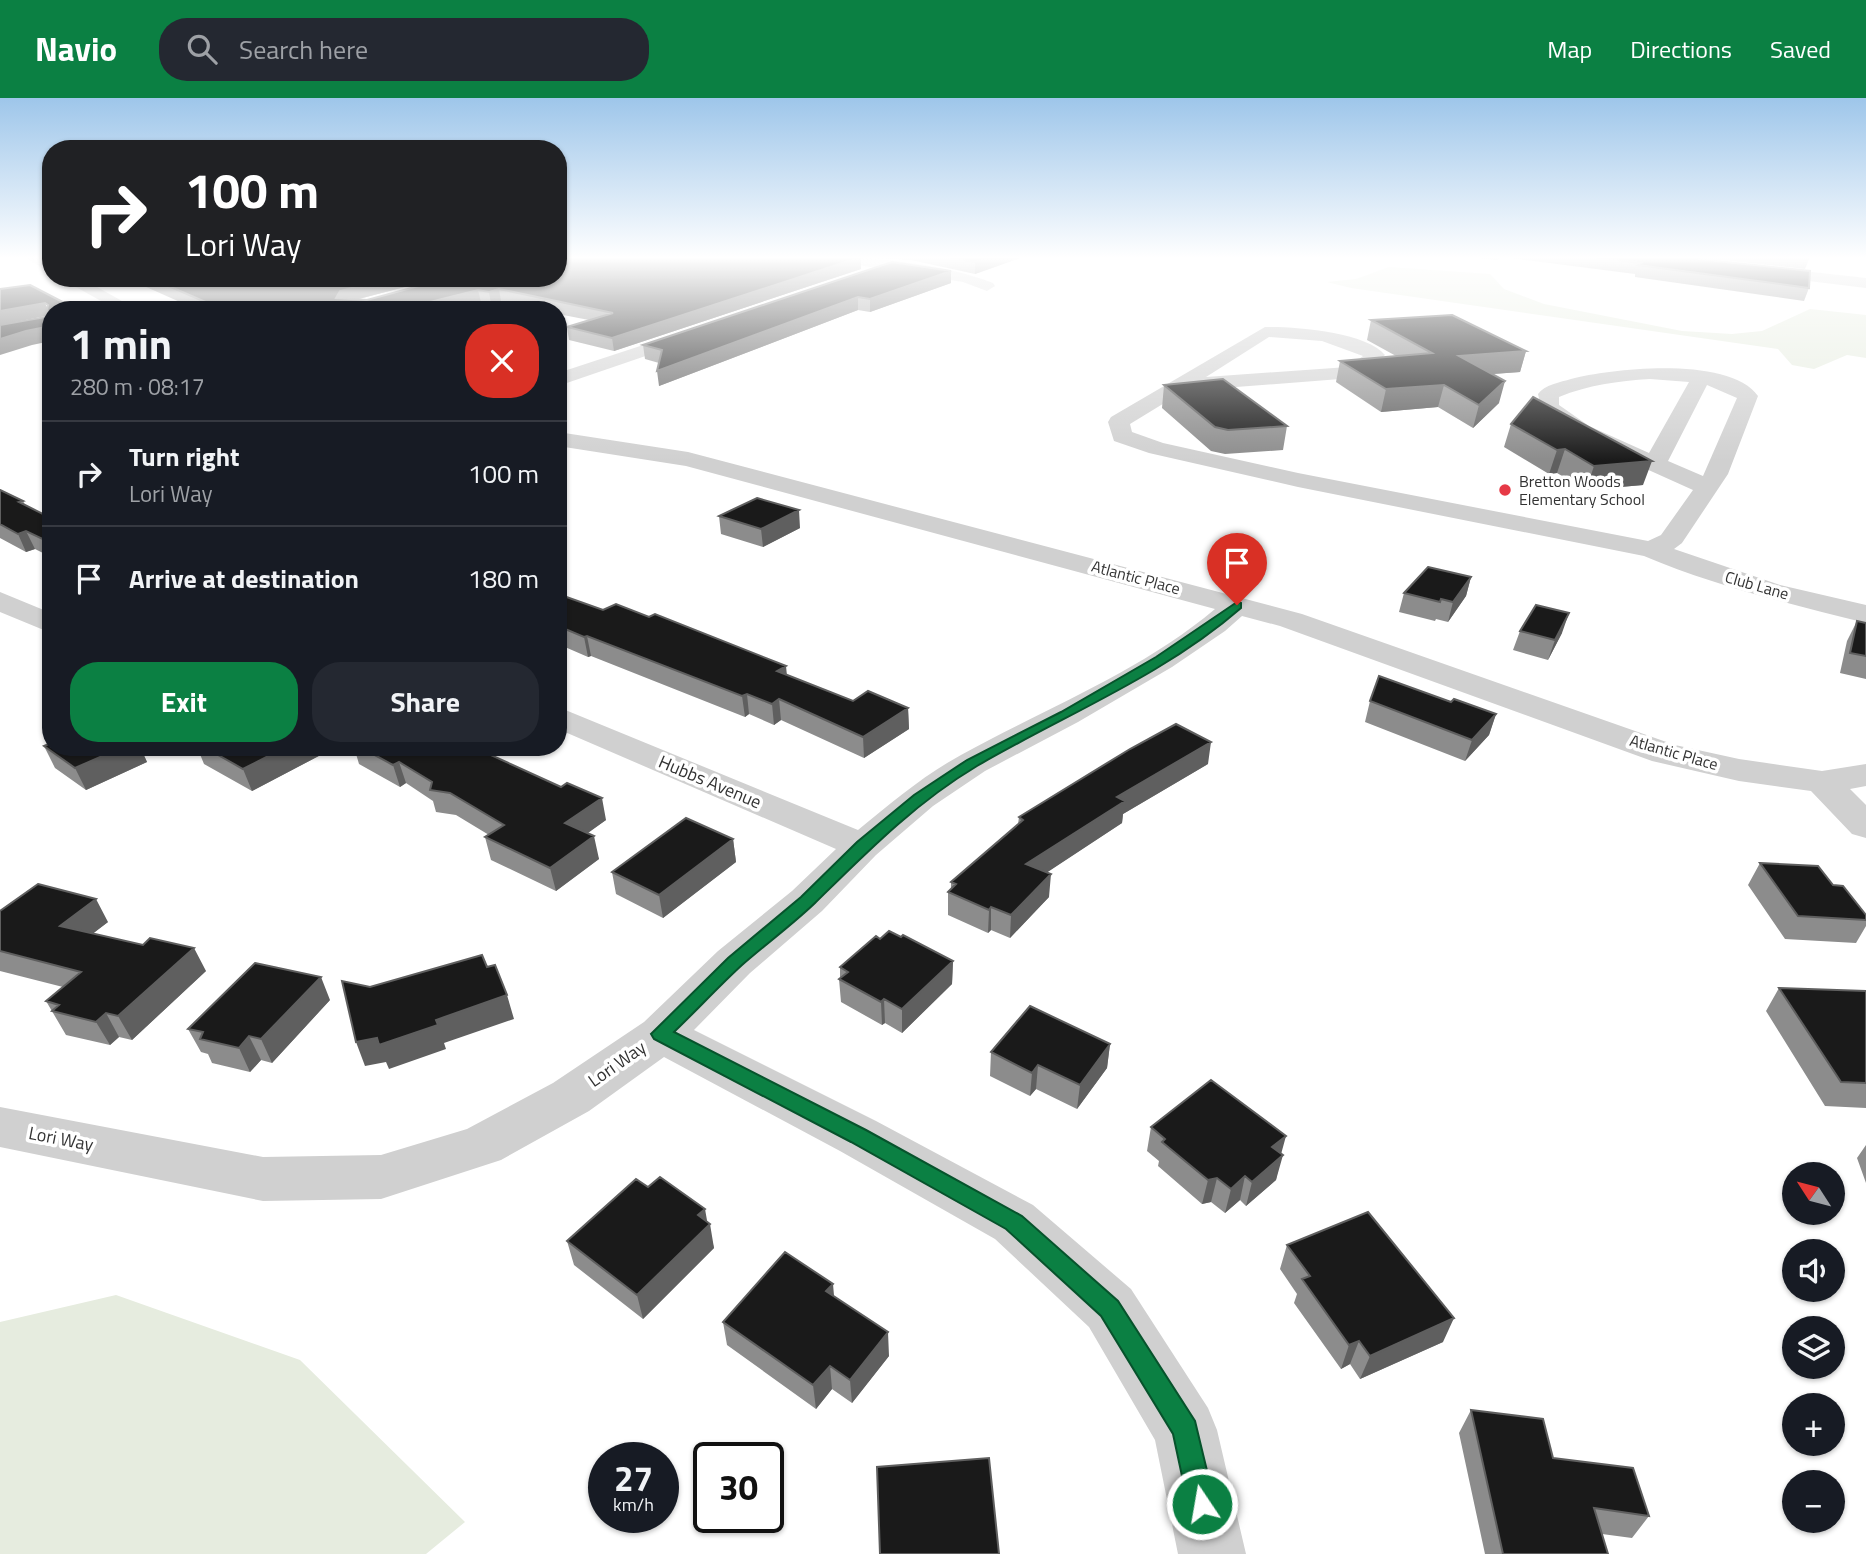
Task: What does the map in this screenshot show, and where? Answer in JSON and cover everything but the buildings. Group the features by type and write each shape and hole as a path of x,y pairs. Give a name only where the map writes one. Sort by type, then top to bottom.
{"street":[{"path":"567,377 710,328"},
{"path":"1285,331 1352,342 1376,355 1353,372 1180,386 1265,332 1285,331"},
{"path":"1650,549 1670,541 1716,474 1748,396 1734,385 1688,373 1642,374 1569,384 1548,394 1549,407 1581,430 1707,487"},
{"path":"1655,464 1701,377"},
{"name":"Club Lane","path":"1180,386 1119,422 1122,436 1157,447 1298,480 1650,549 1686,564 1750,584 1866,614"},
{"name":"Atlantic Place","path":"567,440 688,459 1237,605 1356,642 1665,753 1740,770 1822,782 1866,775"},
{"path":"0,601 42,620"},
{"name":"Lori Way","path":"0,1127 263,1179 381,1177 483,1145 571,1097 660,1034 734,962 807,901 862,846 920,798 972,763 1066,715 1161,660 1214,625 1237,605"},
{"name":"Hubbs Avenue","path":"567,721 862,846"},
{"path":"1822,782 1866,826"},
{"path":"660,1034 859,1136 1014,1223 1110,1308 1185,1430 1212,1554"}],"shaded area":[{"path":"1610,325 1651,325 1682,331 1732,334 1762,331 1775,325 1866,325 1866,358 1847,355 1814,369 1792,365 1778,349"},
{"path":"116,1295 300,1360 465,1522 426,1554 0,1554 0,1322"}],"place":[{"name":"Bretton Woods Elementary School","path":"1505,490"}],"route":[{"path":"1202,1504 1185,1430 1110,1308 1014,1223 859,1136 660,1034 734,962 807,901 862,846 920,798 972,763 1066,715 1161,660 1214,625 1237,605"}]}
